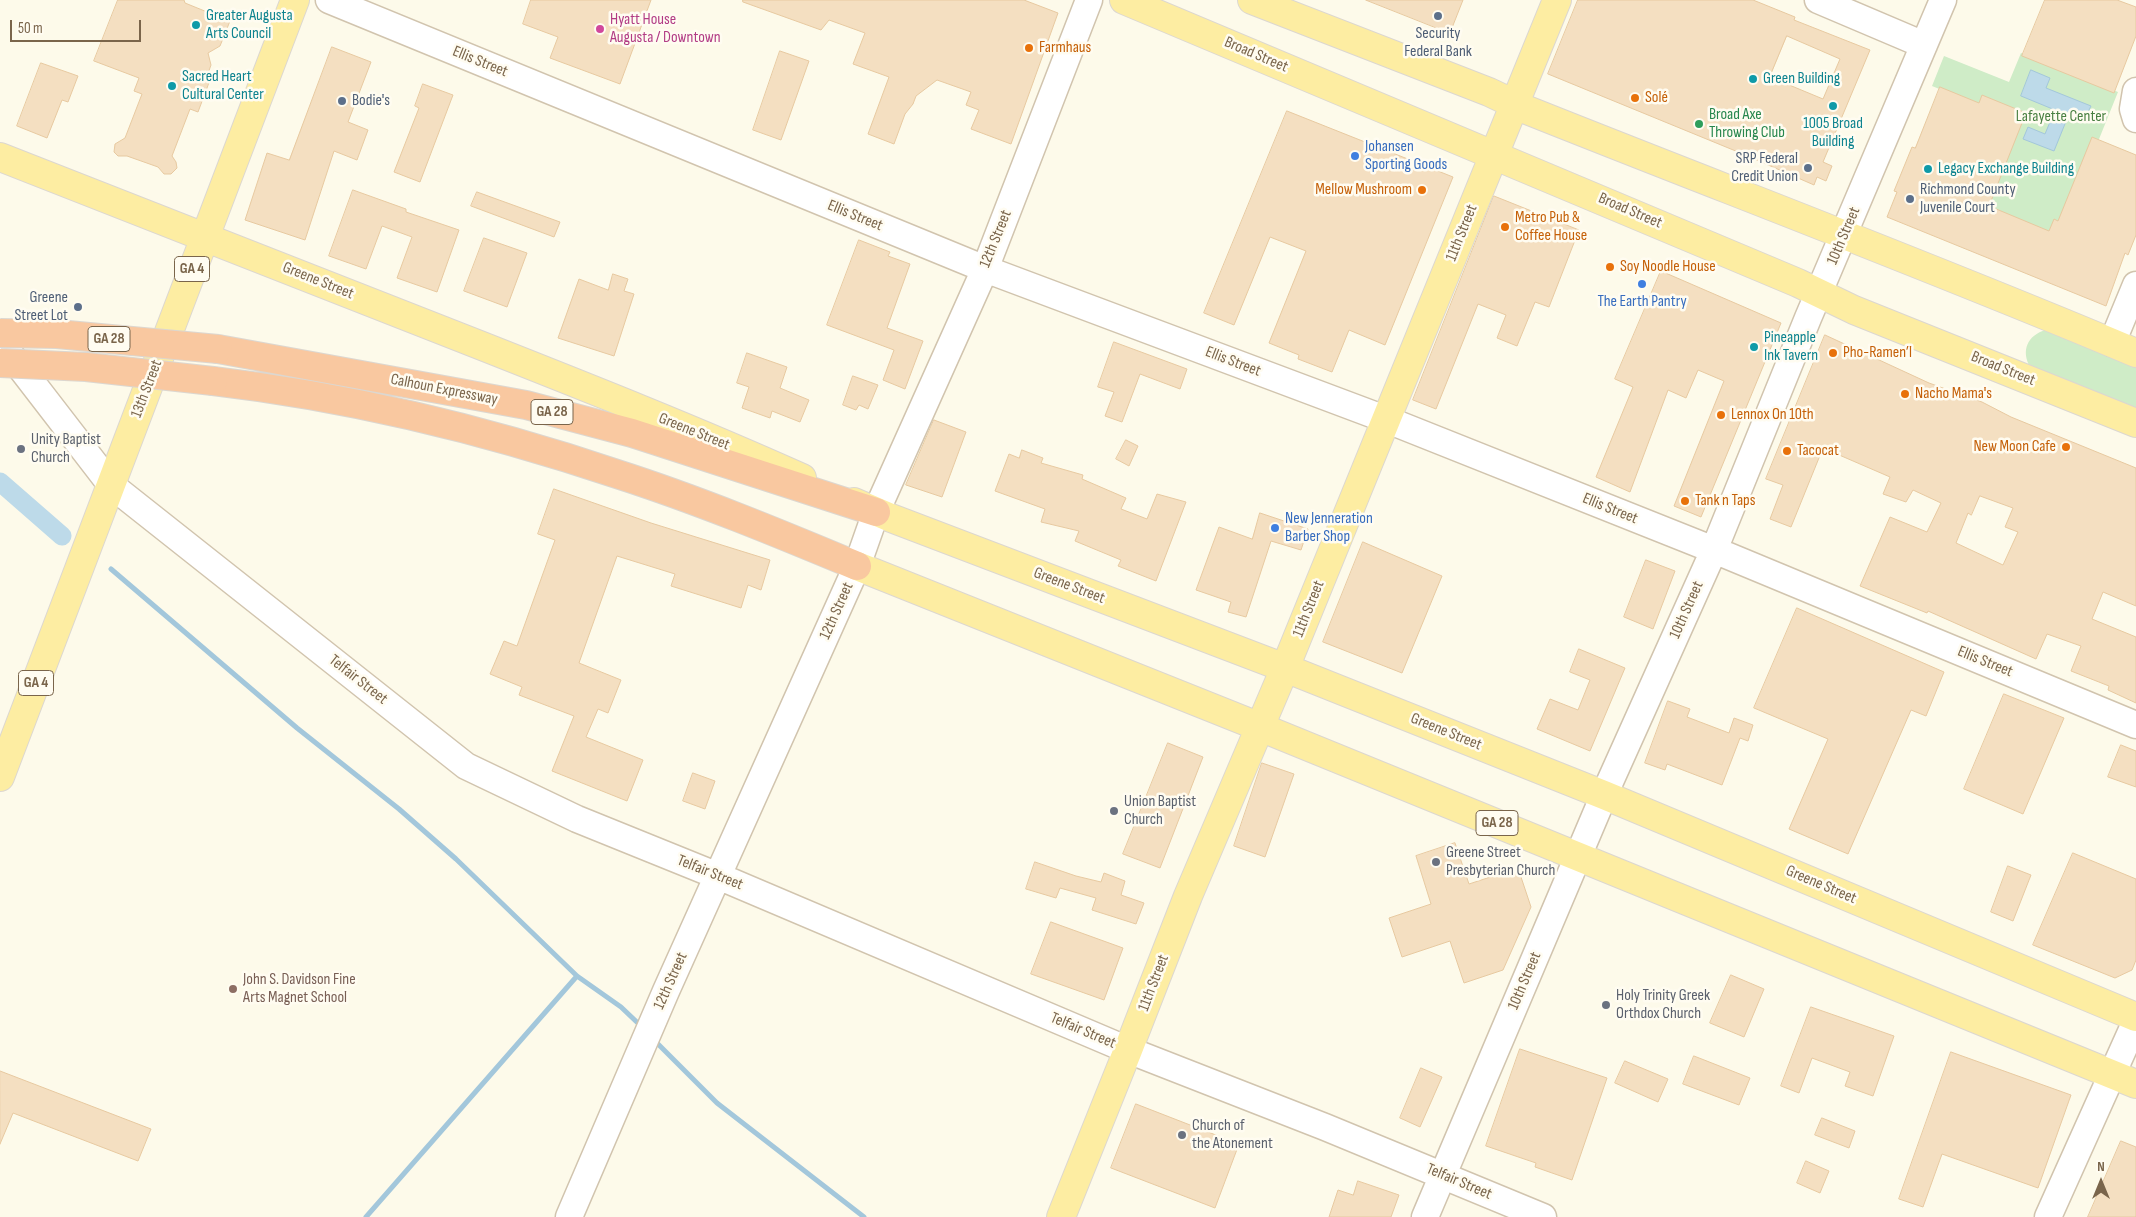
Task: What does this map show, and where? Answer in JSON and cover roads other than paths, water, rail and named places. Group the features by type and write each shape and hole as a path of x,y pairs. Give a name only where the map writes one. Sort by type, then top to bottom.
{"highway":[{"name":"Calhoun Expressway","path":"0,333 57,334 218,349 526,405 632,433 876,512"},
{"name":"Calhoun Expressway","path":"0,363 86,367 276,388 383,409 473,430 618,474 782,535 857,566"}],"main road":[{"name":"13th Street","path":"0,777 295,0"},
{"name":"Broad Street","path":"1124,0 1494,154 1819,293 1854,310 2136,423"},
{"path":"1252,0 1489,92 1514,104 1844,235 1880,247 2124,348"},
{"name":"11th Street","path":"1061,1217 1188,896 1285,668 1557,0"},
{"name":"Greene Street","path":"0,157 204,236 744,452 876,512 1285,668 1604,795 2136,1017"},
{"name":"GA 28","path":"857,566 1260,727 2124,1079"}],"street":[{"name":"Ellis Street","path":"329,0 985,269 1385,419 1714,550 2136,725"},
{"name":"12th Street","path":"569,1217 666,991 857,566 876,512 985,269 1090,0"},
{"path":"1818,0 1924,45"},
{"name":"10th Street","path":"1425,1217 1604,795 1714,550 1819,293 1943,0"},
{"path":"2136,91 2133,108 2136,118"},
{"path":"2124,348 2136,285"},
{"name":"Telfair Street","path":"0,341 111,485 466,766 577,819 718,876 1128,1050 1326,1127 1543,1217"},
{"path":"2048,1217 2124,1079 2136,1021"}],"water":[{"path":"2031,70 2050,78 2046,88 2091,106 2087,114 2071,109 2054,151 2023,139 2028,127 2045,134 2055,110 2021,96"}],"waterway":[{"path":"0,482 62,536"},
{"path":"111,569 297,728 399,809 456,859 577,976 621,1007 642,1027"},
{"path":"366,1217 577,976"},
{"path":"653,1039 717,1103 864,1217"}],"place":[{"name":"Security Federal Bank","path":"1438,16"},
{"name":"Greater Augusta Arts Council","path":"196,25"},
{"name":"Hyatt House Augusta / Downtown","path":"600,29"},
{"name":"Farmhaus","path":"1029,48"},
{"name":"Green Building","path":"1753,79"},
{"name":"Sacred Heart Cultural Center","path":"172,86"},
{"name":"Solé","path":"1635,98"},
{"name":"Bodie's","path":"342,101"},
{"name":"1005 Broad Building","path":"1833,106"},
{"name":"Broad Axe Throwing Club","path":"1699,124"},
{"name":"Johansen Sporting Goods","path":"1355,156"},
{"name":"SRP Federal Credit Union","path":"1808,168"},
{"name":"Legacy Exchange Building","path":"1928,169"},
{"name":"Mellow Mushroom","path":"1422,190"},
{"name":"Richmond County Juvenile Court","path":"1910,199"},
{"name":"Metro Pub & Coffee House","path":"1505,227"},
{"name":"Soy Noodle House","path":"1610,267"},
{"name":"The Earth Pantry","path":"1642,284"},
{"name":"Greene Street Lot","path":"78,307"},
{"name":"Pineapple Ink Tavern","path":"1754,347"},
{"name":"Pho-Ramen’l","path":"1833,353"},
{"name":"Nacho Mama's","path":"1905,394"},
{"name":"Lennox On 10th","path":"1721,415"},
{"name":"New Moon Cafe","path":"2066,447"},
{"name":"Unity Baptist Church","path":"21,449"},
{"name":"Tacocat","path":"1787,451"},
{"name":"Tank n Taps","path":"1685,501"},
{"name":"New Jenneration Barber Shop","path":"1275,528"},
{"name":"Union Baptist Church","path":"1114,811"},
{"name":"Greene Street Presbyterian Church","path":"1436,862"},
{"name":"John S. Davidson Fine Arts Magnet School","path":"233,989"},
{"name":"Holy Trinity Greek Orthdox Church","path":"1606,1005"},
{"name":"Church of the Atonement","path":"1182,1135"}],"park label":[{"name":"Lafayette Center","path":"2061,117"}]}
